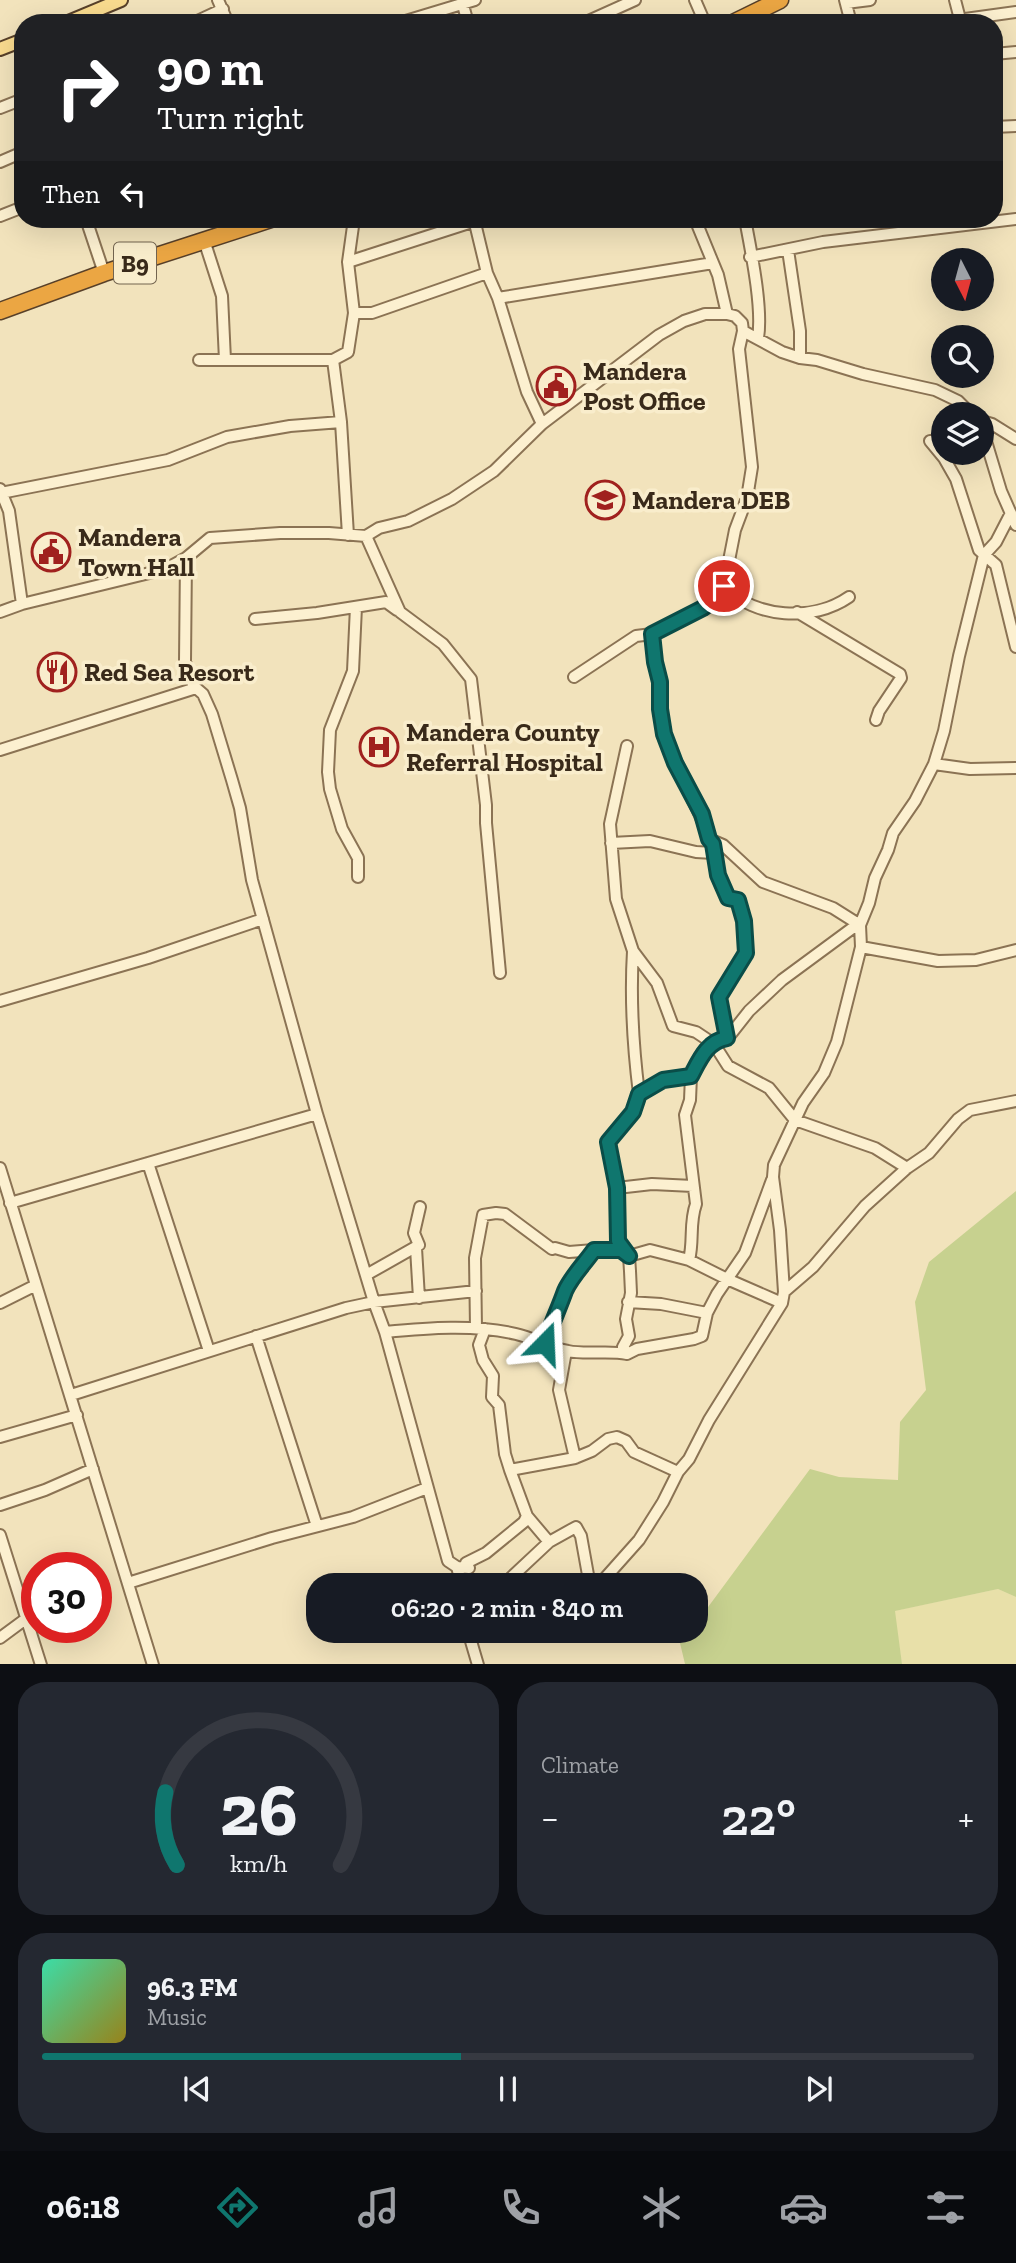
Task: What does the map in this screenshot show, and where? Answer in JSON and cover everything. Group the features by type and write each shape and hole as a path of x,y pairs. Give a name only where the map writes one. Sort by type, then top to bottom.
{"highway":[{"path":"751,14 780,0"},
{"name":"B9","path":"0,311 104,273 242,228"}],"main road":[{"path":"88,14 121,0"}],"street":[{"path":"431,14 475,0"},
{"path":"605,14 635,0"},
{"path":"846,2 870,0"},
{"path":"463,5 466,14"},
{"path":"615,10 617,14"},
{"path":"89,228 104,273"},
{"path":"198,360 332,360 348,352 354,313 348,262 353,228"},
{"path":"348,262 450,228"},
{"path":"476,228 487,273 498,298 527,392 542,424"},
{"path":"699,228 718,275 727,314"},
{"path":"746,228 760,327 758,338"},
{"path":"750,257 823,242 940,228"},
{"path":"204,240 222,296 225,360"},
{"path":"788,250 800,331 800,358"},
{"path":"498,298 713,263"},
{"path":"354,313 372,313 487,273"},
{"path":"0,612 22,604 150,574 186,558 204,542 219,536 280,533 366,536 379,528 399,524 465,491 494,471 542,424 659,335 684,321 705,314 735,316 742,323 743,331 738,349 752,467 747,498 735,530 724,586 715,599 703,608 652,634 636,636 574,677"},
{"path":"743,331 782,352 800,358 935,390 959,402"},
{"path":"332,360 341,422 348,535"},
{"path":"22,604 9,511 1,491 168,460 227,437 290,426 341,422"},
{"path":"994,425 1016,439"},
{"path":"930,441 956,479 979,550 996,565 1016,647"},
{"path":"993,465 1016,525"},
{"path":"688,1260 693,1244 691,1218 696,1204 685,1115 690,1100 691,1076 702,1055 718,1040 727,1038 749,1011 776,985 859,924 893,834 915,801 934,764 944,732 959,656 970,621 984,555 996,542 1011,513"},
{"path":"366,536 400,612"},
{"path":"186,558 185,661 190,679 203,694 212,714 232,780 240,808 252,880 317,1114 419,1450 448,1561 457,1567 469,1568 466,1563 486,1553 527,1516"},
{"path":"724,586 733,596 754,607 792,615 835,605 849,597"},
{"path":"255,619 304,615 387,602 443,645 471,679 485,741 500,974"},
{"path":"356,607 353,671 330,730 328,750 330,789 342,829 358,858 358,877"},
{"path":"797,612 900,674 901,678 876,720"},
{"path":"652,634 660,682 664,734 675,763 702,814 713,844 723,889 728,898 738,900 744,921 746,953 719,997 727,1038"},
{"path":"0,750 196,688"},
{"path":"628,746 612,812 611,843 616,899 633,951 657,984 673,1026 678,1025 696,1032 714,1044 729,1066 769,1088 795,1120 875,1148 907,1168"},
{"path":"934,764 970,769 1016,768"},
{"path":"709,839 723,845 763,882 833,908 859,924"},
{"path":"611,843 650,841 696,852 714,853"},
{"path":"0,1001 148,958 263,919"},
{"path":"783,1297 774,1165 803,1103 824,1073 837,1042 861,947 859,924"},
{"path":"861,947 939,961 976,960 1016,950"},
{"path":"627,1354 623,1347 629,1336 626,1319 631,1293 629,1256 618,1241 617,1188 608,1142 633,1112 639,1094 632,1030 633,951"},
{"path":"639,1094 663,1080 691,1076"},
{"path":"610,1573 639,1540 663,1502 678,1472 689,1460 709,1420 783,1297 865,1206 907,1168 929,1153 958,1119 970,1110 1016,1101"},
{"path":"10,1203 317,1114"},
{"path":"148,1163 209,1351"},
{"path":"0,1168 153,1664"},
{"path":"385,1332 480,1328 519,1335 566,1351 627,1354 637,1349 686,1342 702,1336 707,1313 745,1253 773,1177"},
{"path":"617,1188 652,1184 694,1185"},
{"path":"419,1298 416,1248 419,1245 414,1233 421,1207"},
{"path":"549,1542 527,1516 510,1470 505,1454 499,1405 492,1398 493,1376 478,1345 480,1328 476,1291 476,1247 484,1215 505,1214 552,1249 569,1252 621,1250 629,1256"},
{"path":"366,1275 416,1248"},
{"path":"545,1343 566,1290 594,1250"},
{"path":"629,1256 650,1250 688,1260 727,1279 783,1297"},
{"path":"0,1303 36,1285"},
{"path":"71,1395 331,1312 374,1302 476,1291"},
{"path":"628,1301 707,1313"},
{"path":"256,1336 317,1527"},
{"path":"566,1351 559,1390 575,1458"},
{"path":"0,1437 77,1415"},
{"path":"510,1470 575,1458 592,1451 608,1439 617,1437 626,1441 634,1452 678,1472"},
{"path":"0,1505 93,1469"},
{"path":"128,1583 272,1538 353,1517 427,1488"},
{"path":"516,1573 549,1542 576,1527 579,1530 588,1573"},
{"path":"1,1539 21,1600"},
{"path":"457,1567 459,1573"},
{"path":"0,1638 21,1622"},
{"path":"35,1643 41,1664"},
{"path":"472,1643 478,1664"}],"shaded area":[{"path":"998,1589 1016,1597 1016,1664 902,1664 894,1611"}],"green space":[{"path":"1016,1191 1016,1597 998,1589 895,1611 902,1664 685,1664 680,1643 708,1643 708,1607 810,1469 839,1477 898,1480 900,1422 926,1390 915,1302 929,1262"}],"place":[{"name":"Mandera Post Office","path":"556,386"},
{"name":"Mandera DEB","path":"605,500"},
{"name":"Mandera Town Hall","path":"51,552"},
{"name":"Red Sea Resort","path":"57,672"},
{"name":"Mandera County Referral Hospital","path":"379,747"}],"route":[{"path":"545,1343 566,1290 594,1250 621,1250 629,1256 618,1241 617,1188 608,1142 633,1112 639,1094 663,1080 691,1076 702,1055 718,1040 727,1038 719,997 746,953 744,921 738,900 728,898 723,889 713,844 702,814 675,763 664,734 660,682 652,634 703,608 715,599 724,586"}]}
